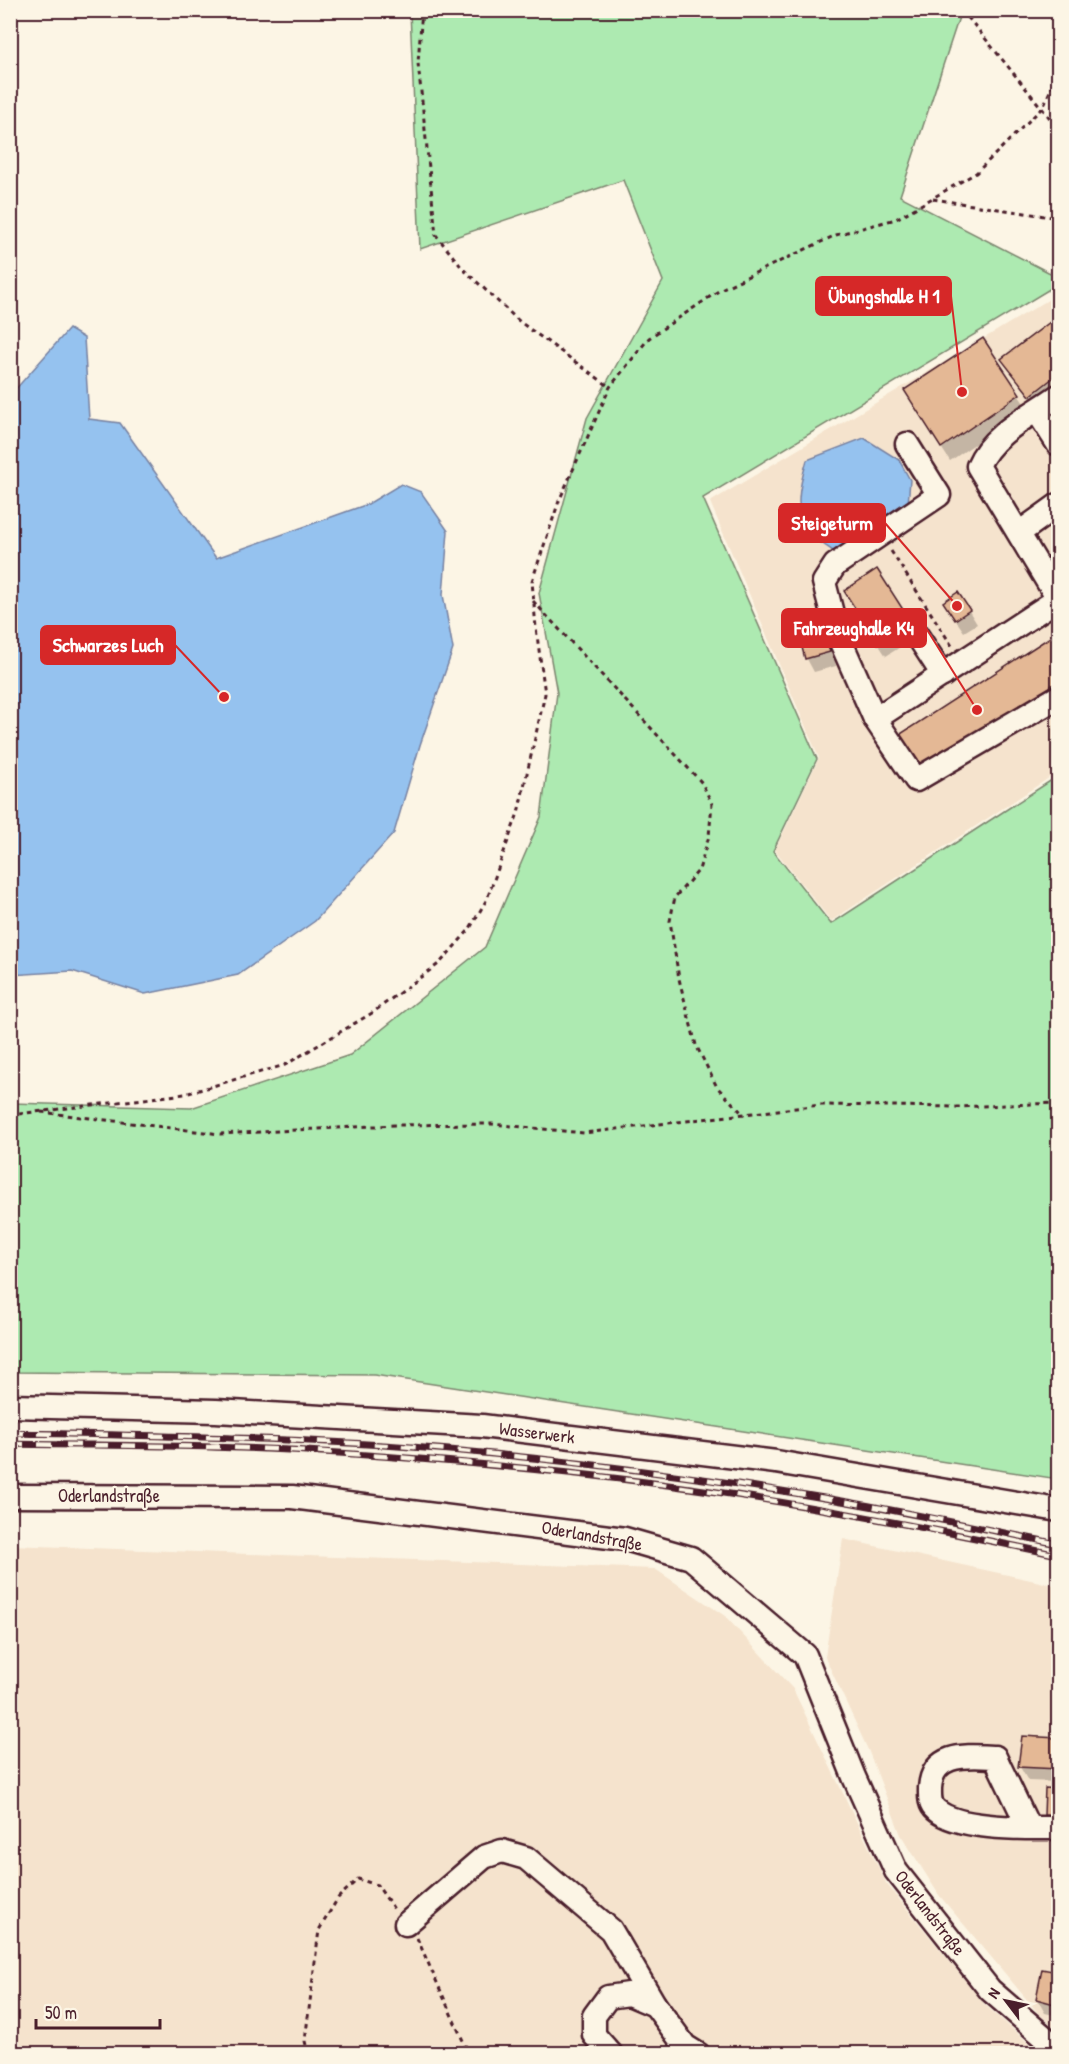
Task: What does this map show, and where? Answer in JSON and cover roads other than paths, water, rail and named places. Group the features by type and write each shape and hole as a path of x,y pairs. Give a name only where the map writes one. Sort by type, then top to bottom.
{"street":[{"path":"875,719 1058,599 978,466 985,452 1003,434 1059,396"},
{"path":"1037,411 1059,444"},
{"path":"907,444 939,495 835,565 824,582 837,633 875,719 916,780 1059,698"},
{"path":"1019,533 1059,505"},
{"path":"915,633 943,675"},
{"name":"Wasserwerk","path":"10,1406 216,1411 482,1426 776,1462 1059,1510"},
{"name":"Oderlandstraße","path":"10,1496 292,1497 625,1539 692,1558 805,1655 854,1777 896,1871 990,1990 1059,2049"},
{"path":"1029,1828 995,1757 956,1756 937,1767 931,1781 929,1799 936,1810 964,1824 1029,1828 1059,1828"},
{"path":"406,1924 484,1857 502,1851 526,1858 611,1930 655,2005 685,2046 698,2054"},
{"path":"611,2054 594,2036 594,2016 608,1997 629,1994 655,2005"}],"water":[{"path":"69,329 84,338 89,419 120,423 216,558 368,504 401,484 421,492 448,531 443,595 453,649 420,745 394,833 315,921 238,975 145,994 72,971 11,975 11,388 14,391"},
{"path":"864,438 899,460 910,480 908,504 834,552 815,539 804,526 799,498 804,469 807,460"}],"railway":[{"path":"10,1433 312,1441 534,1458 783,1491 912,1514 1058,1544"},
{"path":"10,1444 257,1448 535,1469 633,1480 771,1501 894,1522 1058,1555"}],"place":[{"name":"Übungshalle H 1","path":"962,392"},
{"name":"Steigeturm","path":"957,606"},
{"name":"Schwarzes Luch","path":"224,697"},
{"name":"Fahrzeughalle K4","path":"977,710"}]}
